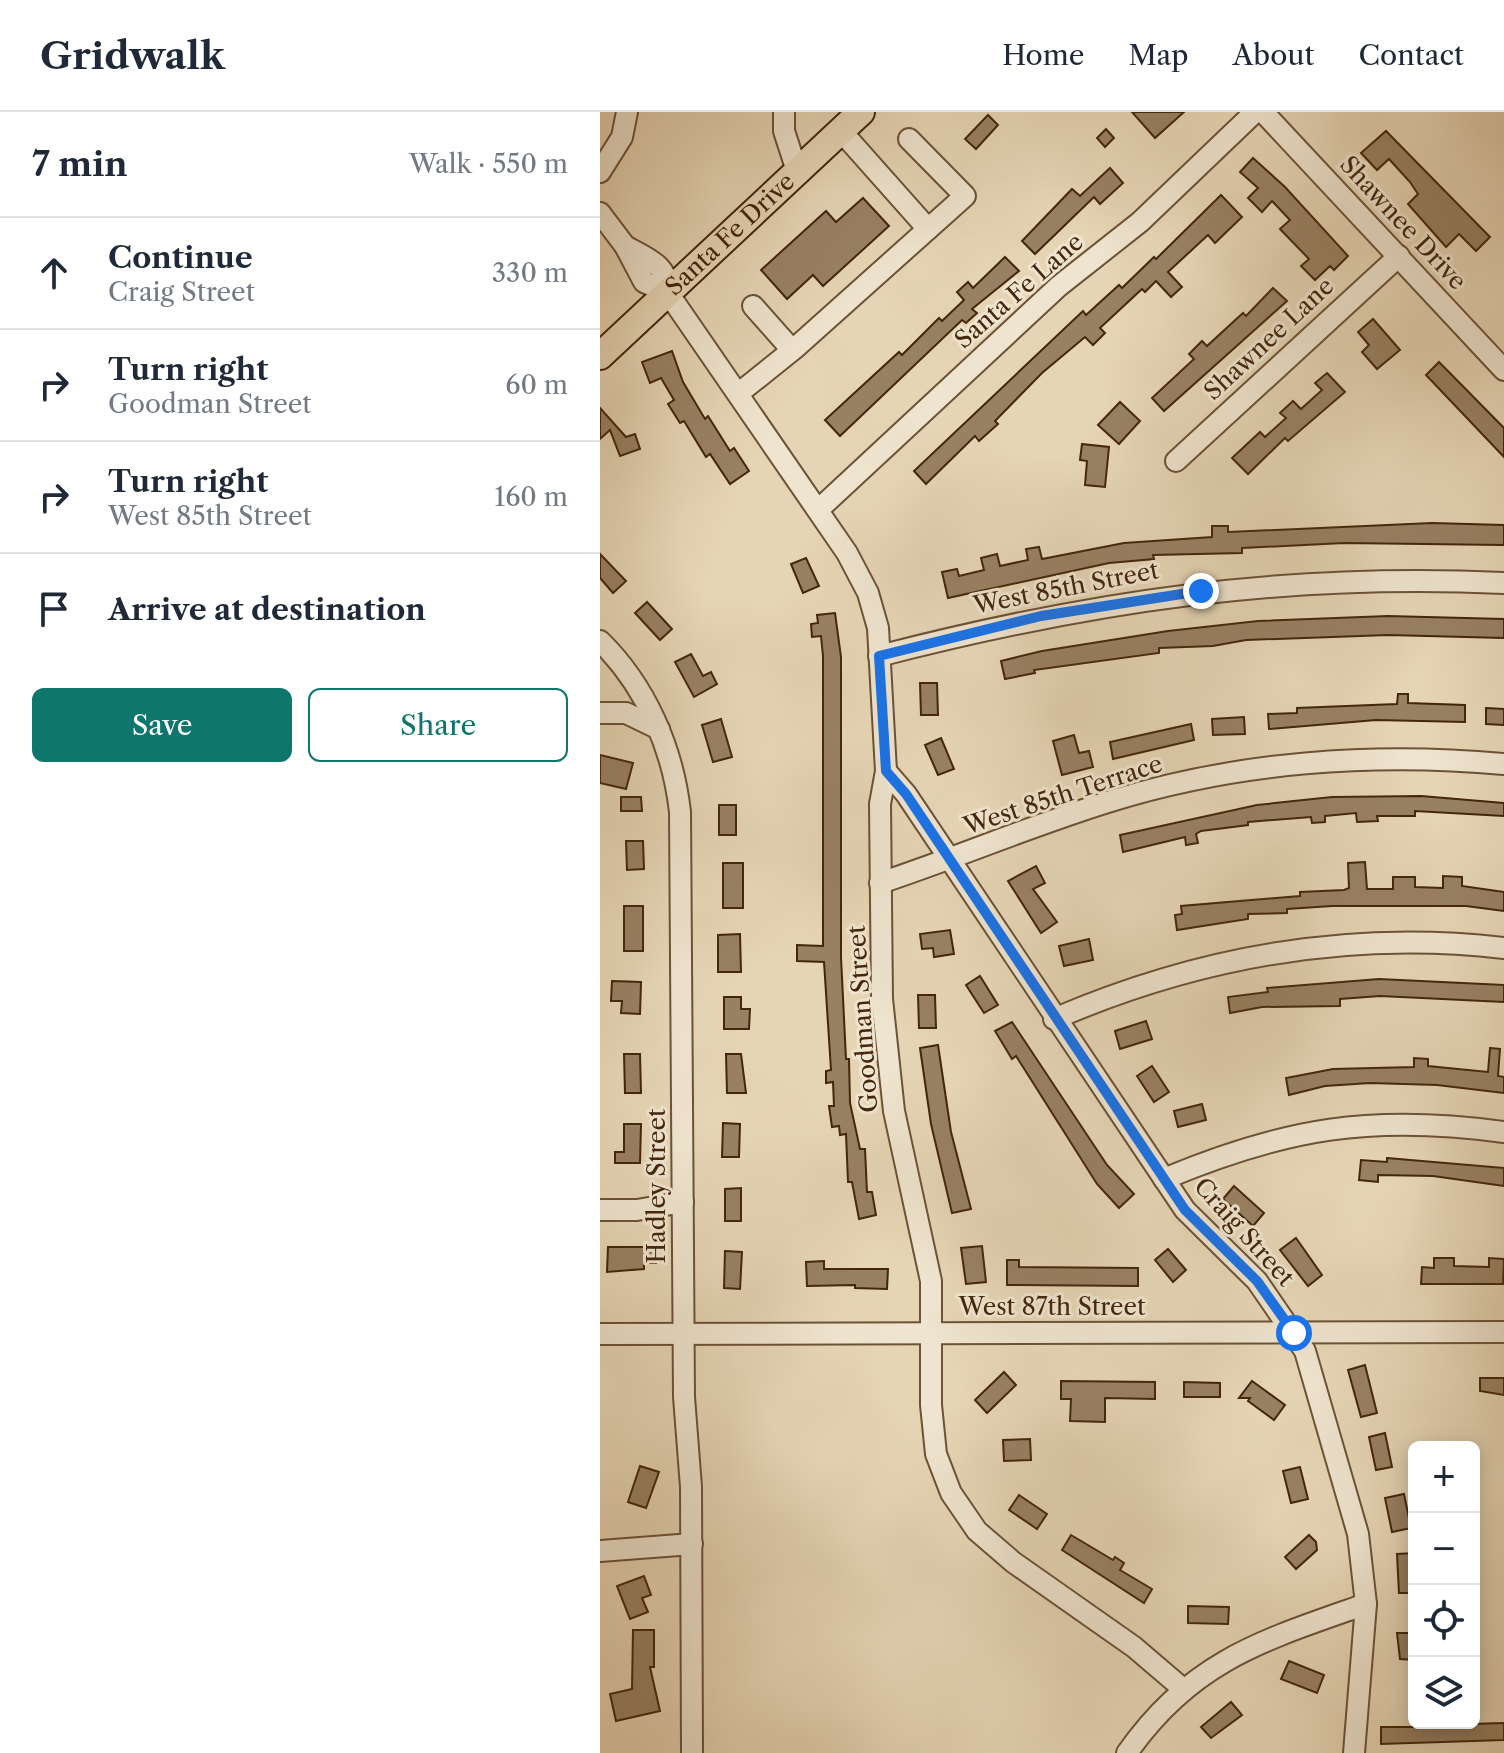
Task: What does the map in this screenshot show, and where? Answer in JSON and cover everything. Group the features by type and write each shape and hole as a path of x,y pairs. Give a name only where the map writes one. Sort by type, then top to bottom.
{"main road":[{"name":"Santa Fe Drive","path":"600,356 861,112"}],"street":[{"path":"600,172 622,137 627,112"},
{"path":"784,112 784,131 797,171"},
{"name":"Santa Fe Lane","path":"818,510 1059,286 1140,222 1255,112"},
{"name":"Shawnee Drive","path":"1263,112 1504,370"},
{"path":"841,131 928,229"},
{"path":"739,393 792,350 965,196 909,139"},
{"name":"Goodman Street","path":"600,213 625,246 661,267 669,278 668,293 818,510 865,585 878,628 886,771 880,804 880,883 882,999 888,1071 931,1281 932,1428 936,1454 951,1493 968,1519 1013,1562 1134,1647 1182,1688"},
{"name":"Shawnee Lane","path":"1176,461 1399,256"},
{"path":"753,306 792,350"},
{"name":"West 85th Street","path":"879,656 1041,616 1201,591 1329,581 1504,583"},
{"name":"Hadley Street","path":"600,641 625,672 659,729 669,754 680,812 683,1334 692,1544 692,1753"},
{"path":"600,713 626,713 659,729"},
{"name":"West 85th Terrace","path":"880,883 1112,801 1245,771 1387,759 1504,764"},
{"name":"Craig Street","path":"886,771 906,794 1054,1019 1197,1225 1257,1281 1305,1351 1358,1534 1366,1604 1354,1753"},
{"path":"1054,1019 1164,977 1263,954 1373,943 1437,943 1504,948"},
{"path":"1164,1179 1256,1144 1340,1126 1398,1122 1504,1132"},
{"path":"600,1210 637,1210 683,1202"},
{"name":"West 87th Street","path":"600,1334 1504,1332"},
{"path":"600,1551 692,1544"},
{"path":"1127,1753 1182,1688 1219,1662 1366,1604"}],"building":[{"path":"1132,112 1184,112 1155,138"},
{"path":"988,115 998,125 976,149 965,139"},
{"path":"1106,129 1114,138 1105,147 1097,138"},
{"path":"1386,131 1490,237 1476,251 1459,234 1446,247 1408,204 1418,194 1410,182 1389,159 1377,170 1361,153"},
{"path":"1253,158 1285,187 1348,256 1334,270 1330,266 1315,280 1301,266 1309,259 1280,229 1290,220 1272,201 1262,212 1248,198 1258,188 1240,172"},
{"path":"1110,168 1123,183 1100,204 1094,197 1035,254 1022,241 1072,189 1080,196"},
{"path":"1221,195 1242,217 1215,243 1208,235 1168,272 1182,287 1171,297 1156,281 1145,292 1142,289 1100,328 1105,333 1093,345 1085,337 1042,373 995,421 998,424 979,441 975,436 926,484 914,471 1083,311 1086,315 1119,285 1122,288"},
{"path":"863,198 889,226 823,286 813,275 787,299 761,270 826,211 836,222"},
{"path":"1005,257 1019,271 972,309 977,313 966,323 962,320 840,436 825,420 899,352 902,355 939,318 942,321 964,300 957,292 968,282 973,288"},
{"path":"1273,288 1287,301 1164,411 1152,398 1194,359 1189,354 1202,341 1207,346 1243,313 1246,316"},
{"path":"1373,319 1400,350 1377,369 1362,352 1369,345 1358,332"},
{"path":"672,351 683,382 705,419 708,416 730,451 734,448 749,471 730,484 710,454 706,457 684,421 680,423 668,404 674,400 661,378 650,383 642,362"},
{"path":"1439,362 1504,428 1504,457 1426,375"},
{"path":"1327,373 1345,392 1288,441 1285,438 1248,474 1232,458 1260,432 1265,437 1286,418 1280,413 1293,401 1301,409 1322,390 1315,383"},
{"path":"1120,402 1140,421 1119,444 1098,425"},
{"path":"600,408 626,437 635,434 640,449 620,456 610,430 600,439"},
{"path":"1082,444 1109,447 1105,487 1085,485 1087,461 1080,460"},
{"path":"1432,523 1504,525 1504,545 1344,543 1242,548 1242,553 1153,555 1154,559 1109,563 948,598 942,572 957,569 959,576 984,570 981,558 997,554 1000,566 1028,560 1026,549 1039,547 1042,559 1124,543 1212,537 1212,526 1228,526 1228,532"},
{"path":"600,554 626,581 613,593 600,578"},
{"path":"806,558 819,586 803,593 791,564"},
{"path":"647,602 672,629 660,640 635,613"},
{"path":"835,613 841,657 841,957 846,1059 849,1059 850,1103 860,1149 865,1149 867,1192 872,1192 876,1215 859,1219 852,1182 848,1182 846,1134 840,1135 839,1126 832,1127 829,1106 834,1106 833,1082 826,1083 826,1071 831,1070 824,962 797,961 797,945 823,946 823,656 821,636 812,637 811,624 818,623 817,615"},
{"path":"1388,616 1504,619 1504,638 1388,635 1246,640 1213,646 1159,648 1159,653 1034,670 1035,673 1005,679 1001,661 1042,651 1168,631 1258,621"},
{"path":"691,654 703,676 711,672 717,684 694,697 675,662"},
{"path":"920,683 937,683 938,715 921,715"},
{"path":"1398,694 1408,694 1408,703 1465,705 1465,722 1376,720 1269,729 1268,714 1297,713 1297,708 1397,704"},
{"path":"1486,708 1504,709 1504,725 1486,724"},
{"path":"1244,717 1245,734 1213,735 1212,719"},
{"path":"721,719 732,757 713,762 702,725"},
{"path":"1191,724 1194,740 1113,759 1110,742"},
{"path":"1074,735 1079,753 1089,751 1093,767 1062,775 1053,741"},
{"path":"941,738 954,769 938,775 925,745"},
{"path":"600,755 633,763 626,789 600,783"},
{"path":"1421,796 1504,803 1504,816 1415,811 1415,816 1377,816 1378,821 1357,822 1356,813 1325,816 1325,822 1312,823 1311,817 1248,822 1248,825 1201,831 1196,834 1198,843 1186,845 1185,837 1123,852 1120,835 1257,805 1332,797"},
{"path":"621,797 641,797 642,811 621,811"},
{"path":"719,805 736,805 736,835 719,835"},
{"path":"626,841 643,841 644,869 627,870"},
{"path":"1365,862 1367,889 1393,889 1393,877 1415,877 1415,887 1443,888 1443,876 1462,877 1462,886 1504,892 1504,911 1466,906 1332,906 1287,909 1287,913 1248,914 1248,919 1177,930 1175,915 1182,914 1181,906 1344,890 1349,888 1348,863"},
{"path":"723,863 743,863 743,908 723,908"},
{"path":"1036,866 1045,883 1033,889 1057,922 1041,933 1008,881"},
{"path":"624,906 643,906 643,951 624,951"},
{"path":"950,930 954,954 934,957 933,948 922,949 920,934"},
{"path":"740,934 741,972 718,972 718,935"},
{"path":"1089,939 1093,960 1064,966 1059,946"},
{"path":"980,976 998,1005 984,1013 966,985"},
{"path":"1379,979 1504,985 1504,1002 1380,996 1340,999 1340,1006 1262,1007 1230,1013 1228,997 1268,992 1267,988"},
{"path":"612,981 641,982 640,1014 621,1013 622,1001 611,1001"},
{"path":"918,995 935,995 936,1028 919,1028"},
{"path":"724,997 741,997 741,1009 750,1009 749,1029 724,1029"},
{"path":"1146,1021 1152,1039 1120,1049 1115,1031"},
{"path":"1012,1022 1107,1165 1134,1194 1119,1208 1097,1184 1016,1056 1012,1059 995,1031"},
{"path":"938,1045 951,1132 971,1209 952,1213 931,1124 920,1048"},
{"path":"1490,1048 1500,1049 1498,1076 1504,1077 1504,1093 1437,1085 1370,1083 1325,1086 1289,1095 1286,1078 1333,1069 1414,1067 1414,1058 1428,1059 1428,1066 1488,1072"},
{"path":"624,1054 640,1054 641,1093 625,1093"},
{"path":"726,1054 741,1054 746,1093 727,1093"},
{"path":"1152,1066 1169,1092 1154,1102 1137,1076"},
{"path":"1202,1104 1206,1120 1178,1127 1174,1111"},
{"path":"723,1123 740,1124 739,1157 722,1157"},
{"path":"624,1124 641,1124 640,1163 615,1163 615,1152 624,1152"},
{"path":"1387,1158 1504,1168 1504,1186 1433,1176 1378,1175 1378,1182 1359,1180 1361,1160 1387,1162"},
{"path":"1234,1186 1264,1213 1253,1226 1223,1199"},
{"path":"741,1188 741,1221 725,1221 725,1189"},
{"path":"1296,1238 1322,1275 1308,1286 1280,1250"},
{"path":"982,1246 986,1282 966,1284 961,1248"},
{"path":"608,1247 657,1247 656,1263 644,1263 644,1269 607,1272"},
{"path":"1168,1249 1186,1270 1173,1282 1155,1260"},
{"path":"725,1251 742,1252 740,1289 724,1288"},
{"path":"1434,1258 1454,1258 1454,1266 1489,1267 1489,1258 1504,1259 1503,1284 1421,1284 1422,1267 1434,1268"},
{"path":"1007,1260 1019,1260 1019,1267 1138,1268 1138,1286 1007,1285"},
{"path":"824,1261 824,1269 888,1269 887,1289 855,1288 855,1285 807,1286 806,1262"},
{"path":"1365,1365 1377,1413 1361,1417 1348,1370"},
{"path":"1004,1372 1016,1385 987,1413 975,1400"},
{"path":"1480,1378 1504,1378 1504,1395 1480,1391"},
{"path":"1061,1381 1155,1382 1155,1399 1105,1398 1105,1422 1070,1421 1071,1399 1061,1399"},
{"path":"1252,1381 1285,1405 1274,1420 1248,1401 1250,1398 1239,1398"},
{"path":"1184,1382 1220,1383 1220,1397 1184,1397"},
{"path":"1385,1433 1392,1467 1376,1470 1369,1437"},
{"path":"1030,1439 1031,1460 1004,1461 1003,1440"},
{"path":"640,1466 659,1472 646,1508 628,1502"},
{"path":"1300,1467 1308,1499 1291,1503 1283,1471"},
{"path":"1404,1494 1408,1529 1392,1532 1385,1498"},
{"path":"1019,1495 1047,1514 1037,1529 1009,1510"},
{"path":"1071,1535 1113,1560 1115,1557 1124,1563 1120,1570 1152,1589 1144,1603 1062,1550"},
{"path":"1309,1535 1316,1542 1317,1550 1296,1569 1285,1557"},
{"path":"1408,1553 1408,1593 1399,1593 1397,1554"},
{"path":"644,1576 651,1595 642,1598 648,1612 630,1619 617,1586"},
{"path":"1188,1606 1229,1607 1228,1624 1188,1623"},
{"path":"633,1630 654,1630 654,1667 650,1667 660,1711 616,1721 610,1694 632,1689"},
{"path":"1397,1633 1408,1633 1408,1660 1400,1659"},
{"path":"1289,1661 1324,1675 1317,1693 1281,1679"},
{"path":"1231,1702 1242,1715 1211,1738 1201,1727"},
{"path":"1504,1723 1504,1740 1381,1744 1381,1727 1480,1729 1480,1724"}],"route":[{"path":"1201,591 1041,616 879,656 886,771 906,794 1054,1019 1185,1210 1257,1281 1294,1333"}]}
